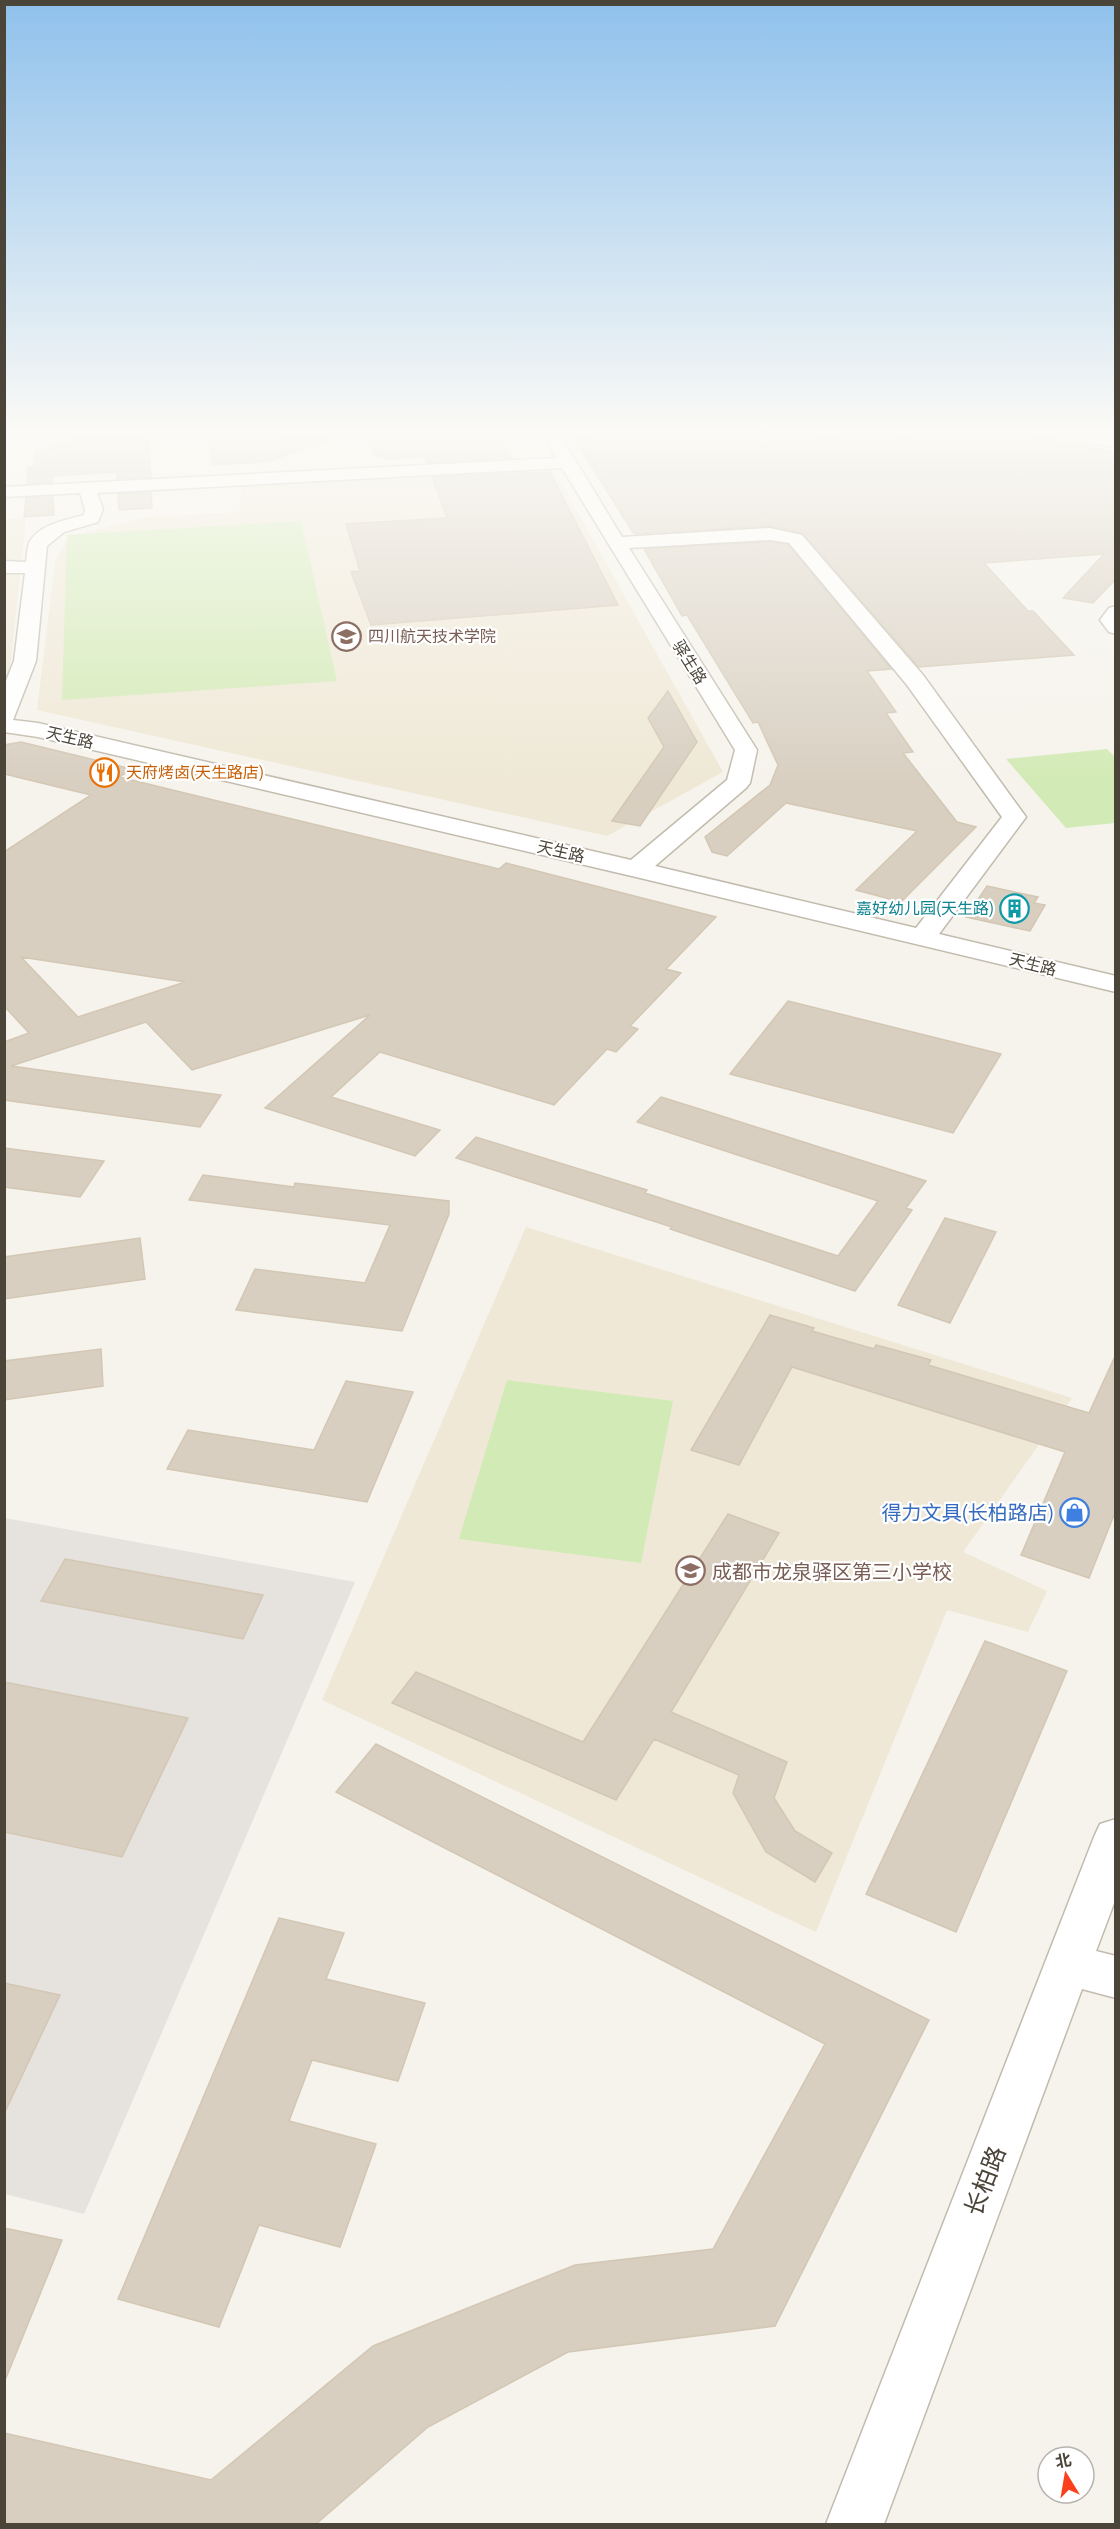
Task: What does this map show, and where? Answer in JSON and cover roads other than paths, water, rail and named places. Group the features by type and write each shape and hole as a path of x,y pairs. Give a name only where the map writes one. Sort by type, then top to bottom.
{"street":[{"path":"4,716 25,661 37,548"},
{"name":"驿生路","path":"619,548 746,750 738,783 636,869"},
{"path":"803,548 915,680 1014,817 922,938"},
{"path":"4,567 35,568"},
{"path":"1116,612 1110,620 1116,628"},
{"name":"天生路","path":"4,725 38,730 636,869 1116,984"},
{"name":"长柏路","path":"855,2524 1116,1837"},
{"path":"1067,1965 1116,1977"}],"place":[{"name":"四川航天技术学院","path":"347,636"},
{"name":"天府烤卤(天生路店)","path":"105,772"},
{"name":"嘉好幼儿园(天生路)","path":"1015,908"},
{"name":"得力文具(长柏路店)","path":"1075,1512"},
{"name":"成都市龙泉驿区第三小学校","path":"691,1571"}]}
